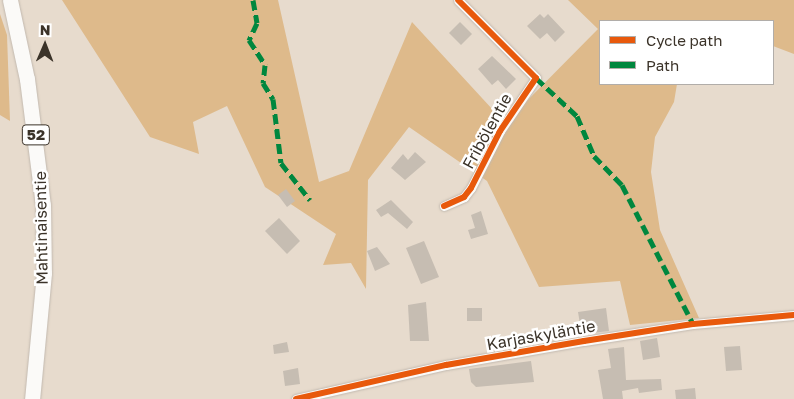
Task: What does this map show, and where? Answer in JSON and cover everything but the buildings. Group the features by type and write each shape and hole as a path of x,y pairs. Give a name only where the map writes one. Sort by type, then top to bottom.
{"main road":[{"name":"Mahtinaisentie","path":"10,0 27,79 43,205 44,273 32,399"}],"street":[{"name":"Fribölentie","path":"444,206 464,197 471,188 500,131 536,78 458,0"},
{"name":"Karjaskyläntie","path":"296,399 420,370 574,343 693,324 794,315"}],"shaded area":[{"path":"62,0 278,0 319,182 349,171 412,22 505,123 598,29 568,0 794,0 794,54 774,46 774,20 599,20 599,85 677,85 674,102 655,137 651,172 660,230 699,318 630,325 620,281 539,287 487,181 409,127 368,180 366,289 351,263 323,265 336,234 265,187 227,106 193,122 199,154 150,137"},
{"path":"0,14 7,35 10,121 0,115"}],"marked path":[{"path":"253,0 257,23 249,40 265,65 263,83 273,99 281,163 310,200"},
{"path":"536,78 577,116 594,156 622,185 693,324"}],"cycle path":[{"path":"444,206 464,197 471,188 500,131 536,78 458,0"},
{"path":"296,399 446,365 584,341 693,324 794,315"}]}
